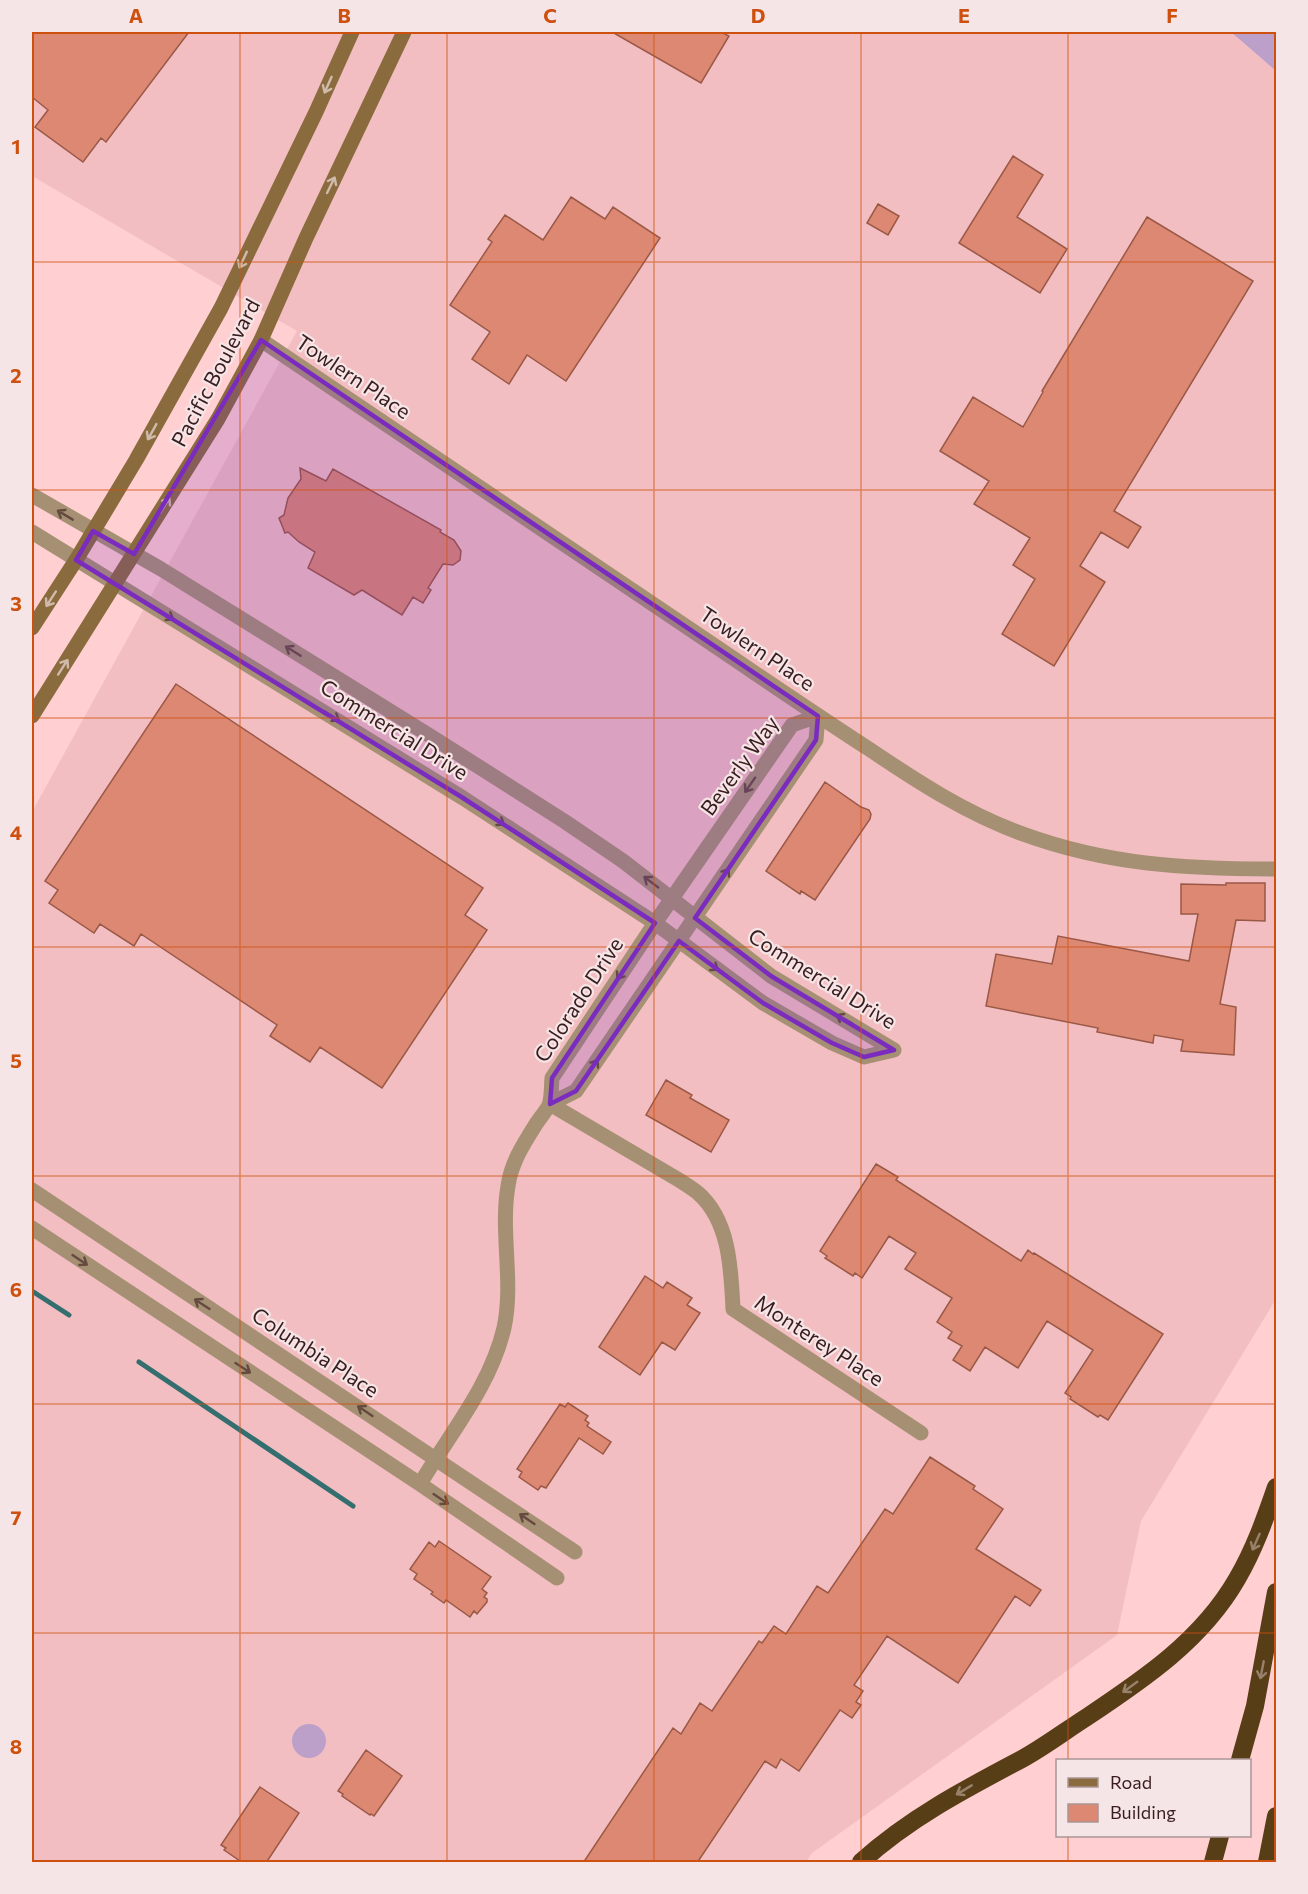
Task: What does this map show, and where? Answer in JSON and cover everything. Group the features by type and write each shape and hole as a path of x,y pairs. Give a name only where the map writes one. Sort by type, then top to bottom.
{"highway":[{"path":"861,1863 886,1839 977,1782 1024,1757 1117,1697 1173,1655 1204,1625 1236,1581 1256,1543 1276,1487"},
{"path":"1241,1759 1255,1706 1276,1592"},
{"path":"1267,1863 1276,1816"},
{"path":"1213,1863 1220,1837"}],"main road":[{"name":"Pacific Boulevard","path":"32,628 136,460 221,308 352,32"},
{"name":"Pacific Boulevard","path":"32,716 218,419 261,340 306,238 404,32"}],"street":[{"name":"Towlern Place","path":"261,340 818,716 932,790 974,813 1029,836 1066,848 1118,860 1166,867 1276,868"},
{"name":"Commercial Drive","path":"32,495 134,554 470,760 564,821 672,898 771,976 894,1050 864,1057 832,1043 764,1003 655,923 463,798 32,532"},
{"name":"Beverly Way","path":"655,923 792,725 818,716"},
{"path":"679,941 816,740 818,716"},
{"name":"Colorado Drive","path":"550,1104 552,1078 655,923"},
{"name":"Colorado Drive","path":"420,1484 471,1406 487,1376 504,1327 508,1271 506,1223 508,1186 515,1162 525,1141 550,1104 576,1091 679,941"},
{"name":"Monterey Place","path":"550,1104 679,1179 698,1193 715,1214 722,1228 731,1275 733,1309 921,1433"},
{"name":"Columbia Place","path":"32,1190 575,1552"},
{"path":"32,1228 420,1484 557,1578"}],"highlighted area":[{"path":"261,340 818,716 816,740 695,918 771,976 894,1050 864,1057 832,1043 763,1003 679,941 576,1091 550,1104 552,1078 655,923 463,798 76,560 93,531 134,554"}],"shaded area":[{"path":"32,32 1231,32 1276,71 1276,1299 1141,1521 1117,1635 812,1853 806,1862 32,1862 32,812 297,331 32,176"},
{"path":"1231,32 1276,32 1276,71"},
{"path":"309,1724 321,1729 326,1741 321,1753 309,1758 297,1753 292,1741 297,1729"}],"building":[{"path":"32,32 189,32 106,142 101,138 83,162 35,127 48,110 32,97"},
{"path":"612,32 721,32 729,36 701,83"},
{"path":"1013,156 1043,175 1017,217 1067,249 1040,293 959,243"},
{"path":"571,197 605,219 613,207 660,238 566,381 527,355 509,384 472,359 490,332 450,305 492,242 488,239 505,215 543,240"},
{"path":"878,204 899,216 888,235 867,223"},
{"path":"1147,217 1253,281 1114,511 1141,527 1128,548 1101,532 1080,566 1105,582 1054,666 1002,634 1035,579 1013,565 1030,538 974,504 989,481 940,451 973,397 1023,427 1042,391"},
{"path":"300,468 326,481 333,469 441,530 440,532 454,540 461,551 460,560 453,565 443,564 428,588 431,590 423,603 413,597 402,615 362,590 354,595 308,568 315,552 288,532 285,533 279,518 284,515 288,498 301,479"},
{"path":"176,684 483,888 465,915 487,930 382,1088 320,1047 310,1062 270,1036 277,1025 141,934 134,946 100,924 94,933 49,903 58,890 45,881"},
{"path":"825,782 869,810 871,814 870,819 815,900 801,891 800,894 766,871"},
{"path":"1226,883 1265,883 1265,921 1236,920 1220,1004 1236,1007 1234,1055 1181,1051 1183,1040 1154,1035 1153,1043 1097,1032 1098,1028 986,1006 996,954 1052,964 1058,936 1189,961 1198,914 1181,914 1181,884 1226,885"},
{"path":"666,1080 692,1095 690,1098 729,1120 711,1152 646,1115"},
{"path":"876,1164 898,1177 896,1180 1021,1261 1028,1250 1034,1253 1163,1334 1108,1420 1100,1415 1098,1417 1070,1399 1071,1397 1065,1393 1093,1350 1047,1321 1018,1368 985,1347 970,1371 953,1360 962,1346 948,1338 952,1332 937,1322 952,1298 905,1269 916,1253 889,1236 862,1278 855,1273 853,1276 825,1258 827,1256 820,1251"},
{"path":"645,1276 663,1288 667,1282 692,1298 687,1305 700,1313 675,1350 662,1342 640,1375 599,1347"},
{"path":"568,1403 588,1416 585,1420 589,1423 587,1426 611,1442 603,1454 579,1438 546,1488 541,1486 538,1490 519,1477 522,1472 517,1469 560,1404 565,1407"},
{"path":"930,1457 975,1486 973,1489 1003,1509 976,1549 1041,1590 1030,1606 1015,1596 958,1683 887,1636 854,1685 863,1691 856,1702 861,1705 852,1718 840,1710 799,1771 781,1759 776,1768 765,1761 697,1863 583,1863 673,1728 681,1734 700,1703 712,1711 759,1641 762,1643 774,1626 786,1634 817,1586 828,1593 885,1509 893,1514"},
{"path":"439,1541 491,1577 482,1589 487,1593 484,1597 487,1602 477,1614 474,1611 470,1617 446,1600 444,1603 414,1579 417,1574 410,1569 429,1542 435,1547"},
{"path":"366,1750 402,1776 374,1816 342,1796 343,1794 338,1791"},
{"path":"260,1787 299,1813 266,1863 243,1863 224,1850 226,1848 221,1845"}],"waterway":[{"path":"32,1291 69,1315"},
{"path":"139,1362 353,1506"}]}
